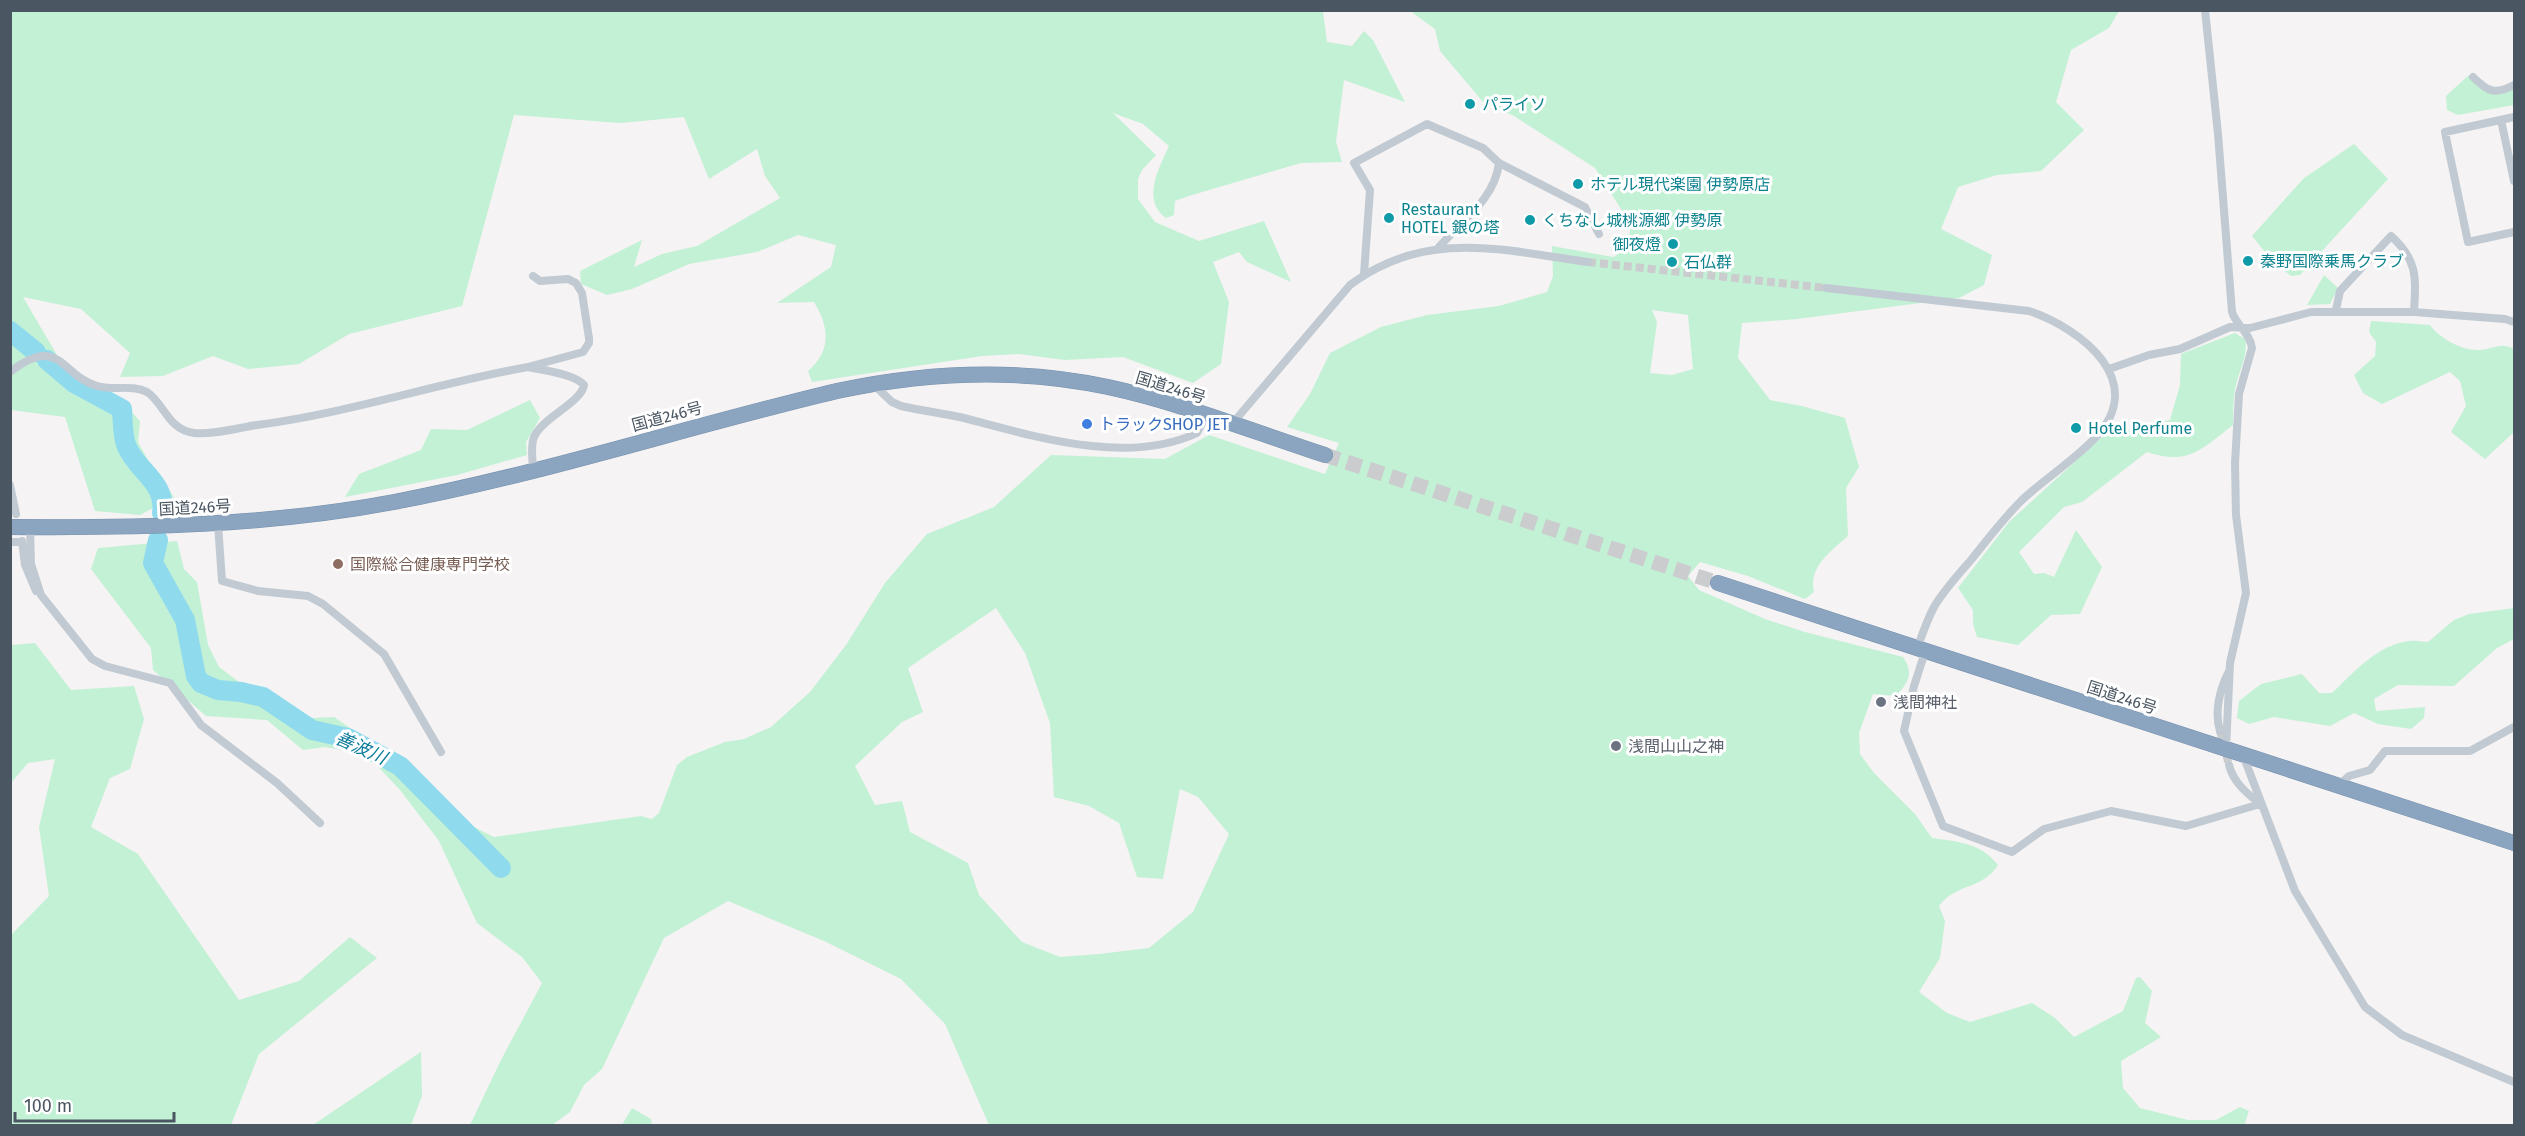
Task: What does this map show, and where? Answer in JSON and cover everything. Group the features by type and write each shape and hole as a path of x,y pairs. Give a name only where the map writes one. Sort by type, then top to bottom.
{"highway":[{"name":"国道246号","path":"14,520 25,537 267,520 393,502 533,471 872,383 944,375 1013,375 1108,387 1325,455"},
{"name":"国道246号","path":"1718,584 2514,843"}],"street":[{"path":"2205,10 2218,134 2232,312 2234,320 2251,340 2252,348 2239,394 2235,463 2236,514 2246,593 2233,644 2226,749"},
{"path":"2473,77 2493,92 2502,92 2514,85"},
{"path":"2514,117 2445,132 2468,242 2514,232"},
{"path":"2501,120 2514,177"},
{"path":"1364,274 1370,190 1354,163 1427,124 1483,148 1499,163 1585,207 1599,234"},
{"path":"1439,248 1486,196 1495,180 1499,163"},
{"path":"2336,310 2340,291 2391,236 2403,247 2417,277 2414,312"},
{"path":"1232,424 1335,300 1364,274 1405,255 1439,248 1486,248 1588,262"},
{"path":"10,372 38,358 57,358 93,385 138,389 148,393 177,426 197,433 307,418 583,352 589,338 582,293 576,283 568,279 542,281 533,276"},
{"path":"1826,288 2029,311 2053,321 2080,338 2109,369 2116,393 2112,410 2095,438 2022,501 1983,545 1934,607 1921,650 1905,731 1943,826 2012,852 2043,829 2111,811 2186,826 2260,804"},
{"path":"2109,369 2150,355 2180,349 2230,327 2250,328 2311,312 2336,310 2414,312 2505,319 2514,322"},
{"path":"528,367 572,378 584,385 581,393 546,422 534,437 533,471"},
{"path":"872,383 892,402 901,406 961,417 1021,434 1084,445 1143,447 1169,441 1197,433 1206,416"},
{"path":"10,485 14,520"},
{"path":"218,524 222,581 258,591 308,596 323,604 384,654 441,752"},
{"path":"10,542 25,537"},
{"path":"25,537 41,595"},
{"path":"25,537 25,565 34,590 41,595 92,659 105,666 170,683 201,725 276,783 320,823"},
{"path":"2220,731 2216,718 2224,681 2230,668"},
{"path":"2338,786 2349,776 2370,770 2385,751 2470,751 2514,728"},
{"path":"2243,755 2295,891 2365,1007 2402,1035 2514,1082"},
{"path":"2229,765 2231,774 2260,804"}],"green space":[{"path":"11,11 1323,11 1327,42 1352,46 1364,31 1373,40 1405,102 1344,80 1336,142 1342,162 1301,163 1192,195 1175,201 1174,215 1166,218 1159,211 1153,193 1157,174 1169,146 1143,124 1113,113 1156,155 1142,170 1138,179 1138,199 1155,222 1199,241 1264,221 1291,282 1247,262 1239,252 1213,262 1229,302 1221,364 1193,383 1123,357 1065,360 1019,354 982,356 812,382 808,371 821,355 826,338 823,320 814,302 777,303 831,267 836,245 798,235 757,252 689,264 632,289 607,295 581,284 580,271 642,240 634,267 662,254 697,246 780,198 765,176 757,149 709,179 684,117 620,123 514,115 462,306 349,334 299,364 248,369 213,356 163,376 120,377 130,353 81,309 23,297 78,391 116,395 140,421 138,442 152,467 174,497 140,515 95,511 65,417 11,410"},
{"path":"1410,11 2119,11 2109,28 2071,50 2056,102 2084,130 2041,171 1997,175 1958,187 1941,229 1992,255 1984,285 1959,298 1797,319 1742,323 1738,358 1770,400 1845,418 1859,467 1846,488 1848,536 1822,560 1814,575 1814,592 1805,599 1748,576 1700,562 1688,576 1699,590 1765,619 1805,632 1903,657 1909,673 1907,682 1896,696 1873,694 1859,733 1860,754 1874,773 1915,814 1932,838 1977,848 1998,865 1984,879 1953,893 1939,906 1945,921 1940,958 1919,992 1947,1013 1970,1022 2032,1003 2055,1018 2074,1037 2123,1011 2136,978 2140,977 2152,991 2145,1023 2161,1037 2121,1061 2123,1088 2140,1108 2188,1120 2216,1120 2240,1107 2249,1111 2244,1126 989,1125 945,1024 901,979 824,941 728,901 664,938 602,1069 584,1085 570,1112 552,1125 470,1125 542,983 522,957 477,923 439,841 400,790 366,754 325,747 303,750 267,720 206,716 153,670 151,648 91,569 98,548 177,541 184,569 197,582 208,645 219,667 243,685 277,698 312,718 334,717 369,741 464,822 494,837 641,816 652,819 659,813 677,765 687,757 725,742 744,739 771,727 810,692 846,645 885,583 927,534 994,507 1051,455 1165,459 1209,435 1325,474 1339,443 1287,427 1310,394 1330,353 1381,327 1427,315 1499,306 1547,292 1553,276 1552,246 1613,257 1627,249 1631,225 1595,168 1514,116 1483,102 1440,51 1435,29","holes":["1652,310 1688,315 1693,369 1672,375 1650,373 1657,322","996,608 1025,653 1050,723 1054,797 1089,806 1119,823 1137,877 1163,879 1180,789 1198,797 1229,834 1193,912 1149,948 1060,957 1022,942 979,895 968,863 910,832 902,801 875,805 855,766 902,722 923,712 908,668"]},
{"path":"2469,75 2479,86 2514,88 2514,105 2458,115 2447,110 2446,96"},
{"path":"2354,144 2388,179 2300,275 2291,276 2269,257 2252,236 2304,178"},
{"path":"2324,275 2338,288 2330,304 2307,305"},
{"path":"2371,321 2430,325 2445,339 2457,346 2471,349 2482,350 2504,346 2514,349 2514,432 2485,459 2451,432 2466,406 2460,381 2450,372 2382,404 2363,393 2354,375 2375,356 2376,342 2369,332"},
{"path":"2235,333 2245,339 2246,350 2235,392 2233,425 2194,453 2173,457 2147,452 2082,502 2064,507 2019,552 2034,574 2044,573 2054,577 2076,530 2102,567 2080,614 2051,615 2018,645 1977,637 1973,624 1973,610 1958,588 2009,522 2102,437 2170,420 2180,385 2181,354"},
{"path":"530,400 540,418 526,442 527,455 457,475 345,497 359,474 421,450 431,429 467,430"},
{"path":"2514,608 2514,639 2497,648 2454,686 2398,685 2374,699 2376,711 2425,707 2424,718 2411,729 2378,724 2354,713 2330,726 2274,717 2249,724 2237,718 2239,701 2261,684 2302,674 2319,693 2332,693 2357,669 2387,648 2410,641 2428,642 2454,620 2469,614"},
{"path":"35,643 71,690 134,686 144,719 130,769 110,778 91,827 138,854 239,1000 299,981 350,937 377,958 259,1054 231,1125 11,1125 11,935 49,896 39,827 55,759 28,763 11,783 11,645"},
{"path":"421,1052 422,1096 411,1125 313,1125"},
{"path":"632,1108 651,1119 652,1125 622,1125"}],"waterway":[{"name":"善波川","path":"10,331 36,352"},
{"name":"善波川","path":"47,360 74,383 122,409 125,443 137,463 156,485 160,493 162,513"},
{"name":"善波川","path":"158,540 153,563 185,620 196,676 201,683 218,690 263,697 312,730 348,738 400,766 501,868"}],"tunnel":[{"path":"1588,262 1826,288"},
{"path":"1325,455 1718,583"},
{"path":"2220,731 2229,765"}],"place":[{"name":"パライソ","path":"1470,104"},
{"name":"ホテル現代楽園 伊勢原店","path":"1578,184"},
{"name":"Restaurant HOTEL 銀の塔","path":"1389,218"},
{"name":"くちなし城桃源郷 伊勢原","path":"1530,220"},
{"name":"御夜燈","path":"1673,244"},
{"name":"秦野国際乗馬クラブ","path":"2248,261"},
{"name":"石仏群","path":"1672,262"},
{"name":"トラックSHOP JET","path":"1087,424"},
{"name":"Hotel Perfume","path":"2076,428"},
{"name":"国際総合健康専門学校","path":"338,564"},
{"name":"浅間神社","path":"1881,702"},
{"name":"浅間山山之神","path":"1616,746"}]}
